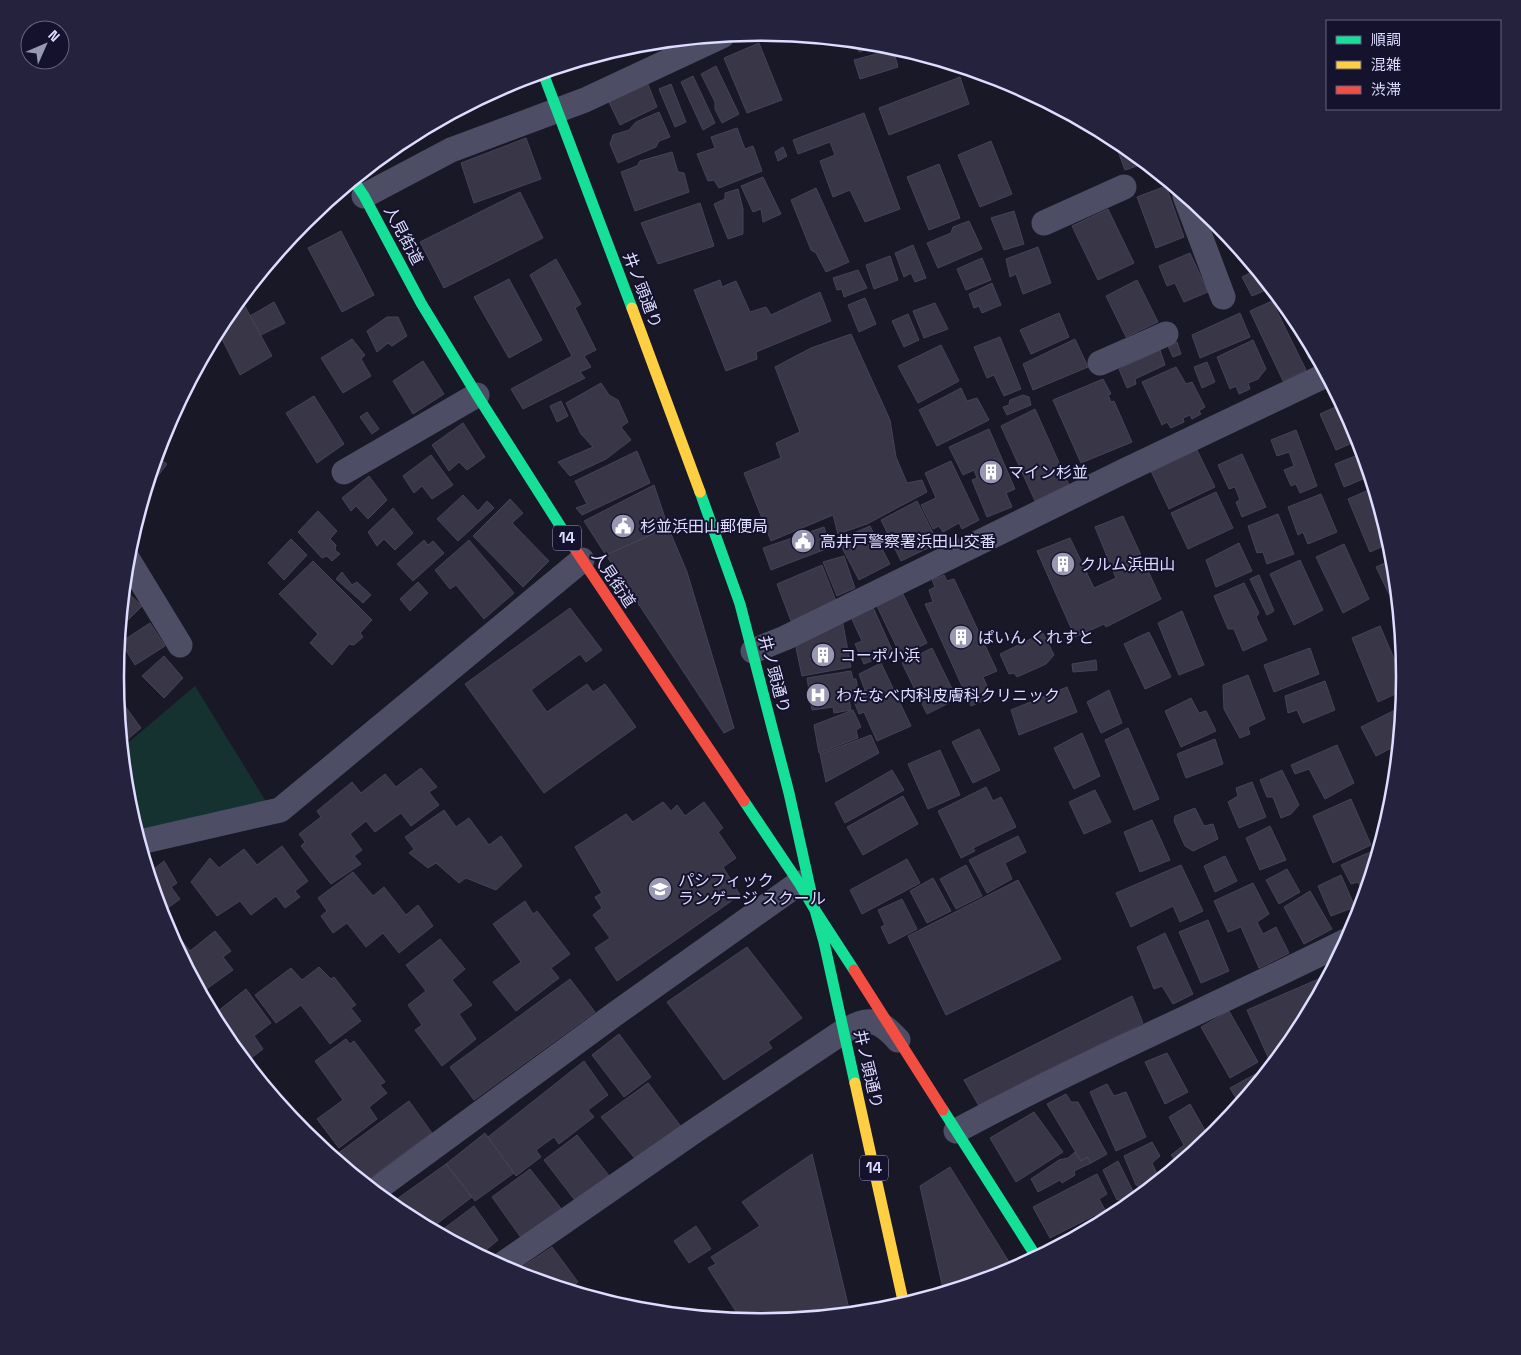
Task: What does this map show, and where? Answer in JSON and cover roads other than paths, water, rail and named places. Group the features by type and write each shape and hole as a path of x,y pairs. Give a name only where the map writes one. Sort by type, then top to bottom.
{"main road":[{"name":"井ノ頭通り","path":"545,79 706,507 740,604 789,793 824,942 902,1298"},
{"name":"人見街道","path":"359,188 421,303 477,395 582,560 799,883 815,910"},
{"path":"815,910 1033,1252"}],"street":[{"path":"359,188 451,150 585,100 704,44"},
{"path":"1044,224 1124,187"},
{"path":"1190,208 1223,298"},
{"path":"1100,363 1166,334"},
{"path":"753,651 785,638 1124,471 1321,377"},
{"path":"344,472 477,395"},
{"path":"146,841 280,810 582,560"},
{"path":"134,569 180,645"},
{"path":"380,1187 615,1014 799,883"},
{"path":"956,1131 1121,1048 1337,945"},
{"path":"508,1261 844,1031 860,1022 874,1020 887,1027 898,1040"}],"place":[{"name":"マイン杉並","path":"991,472"},
{"name":"杉並浜田山郵便局","path":"623,526"},
{"name":"高井戸警察署浜田山交番","path":"803,541"},
{"name":"クルム浜田山","path":"1063,564"},
{"name":"ぱいん くれすと","path":"961,637"},
{"name":"コーポ小浜","path":"823,655"},
{"name":"わたなべ内科皮膚科クリニック","path":"818,695"},
{"name":"パシフィック ランゲージ スクール","path":"660,889"}]}
